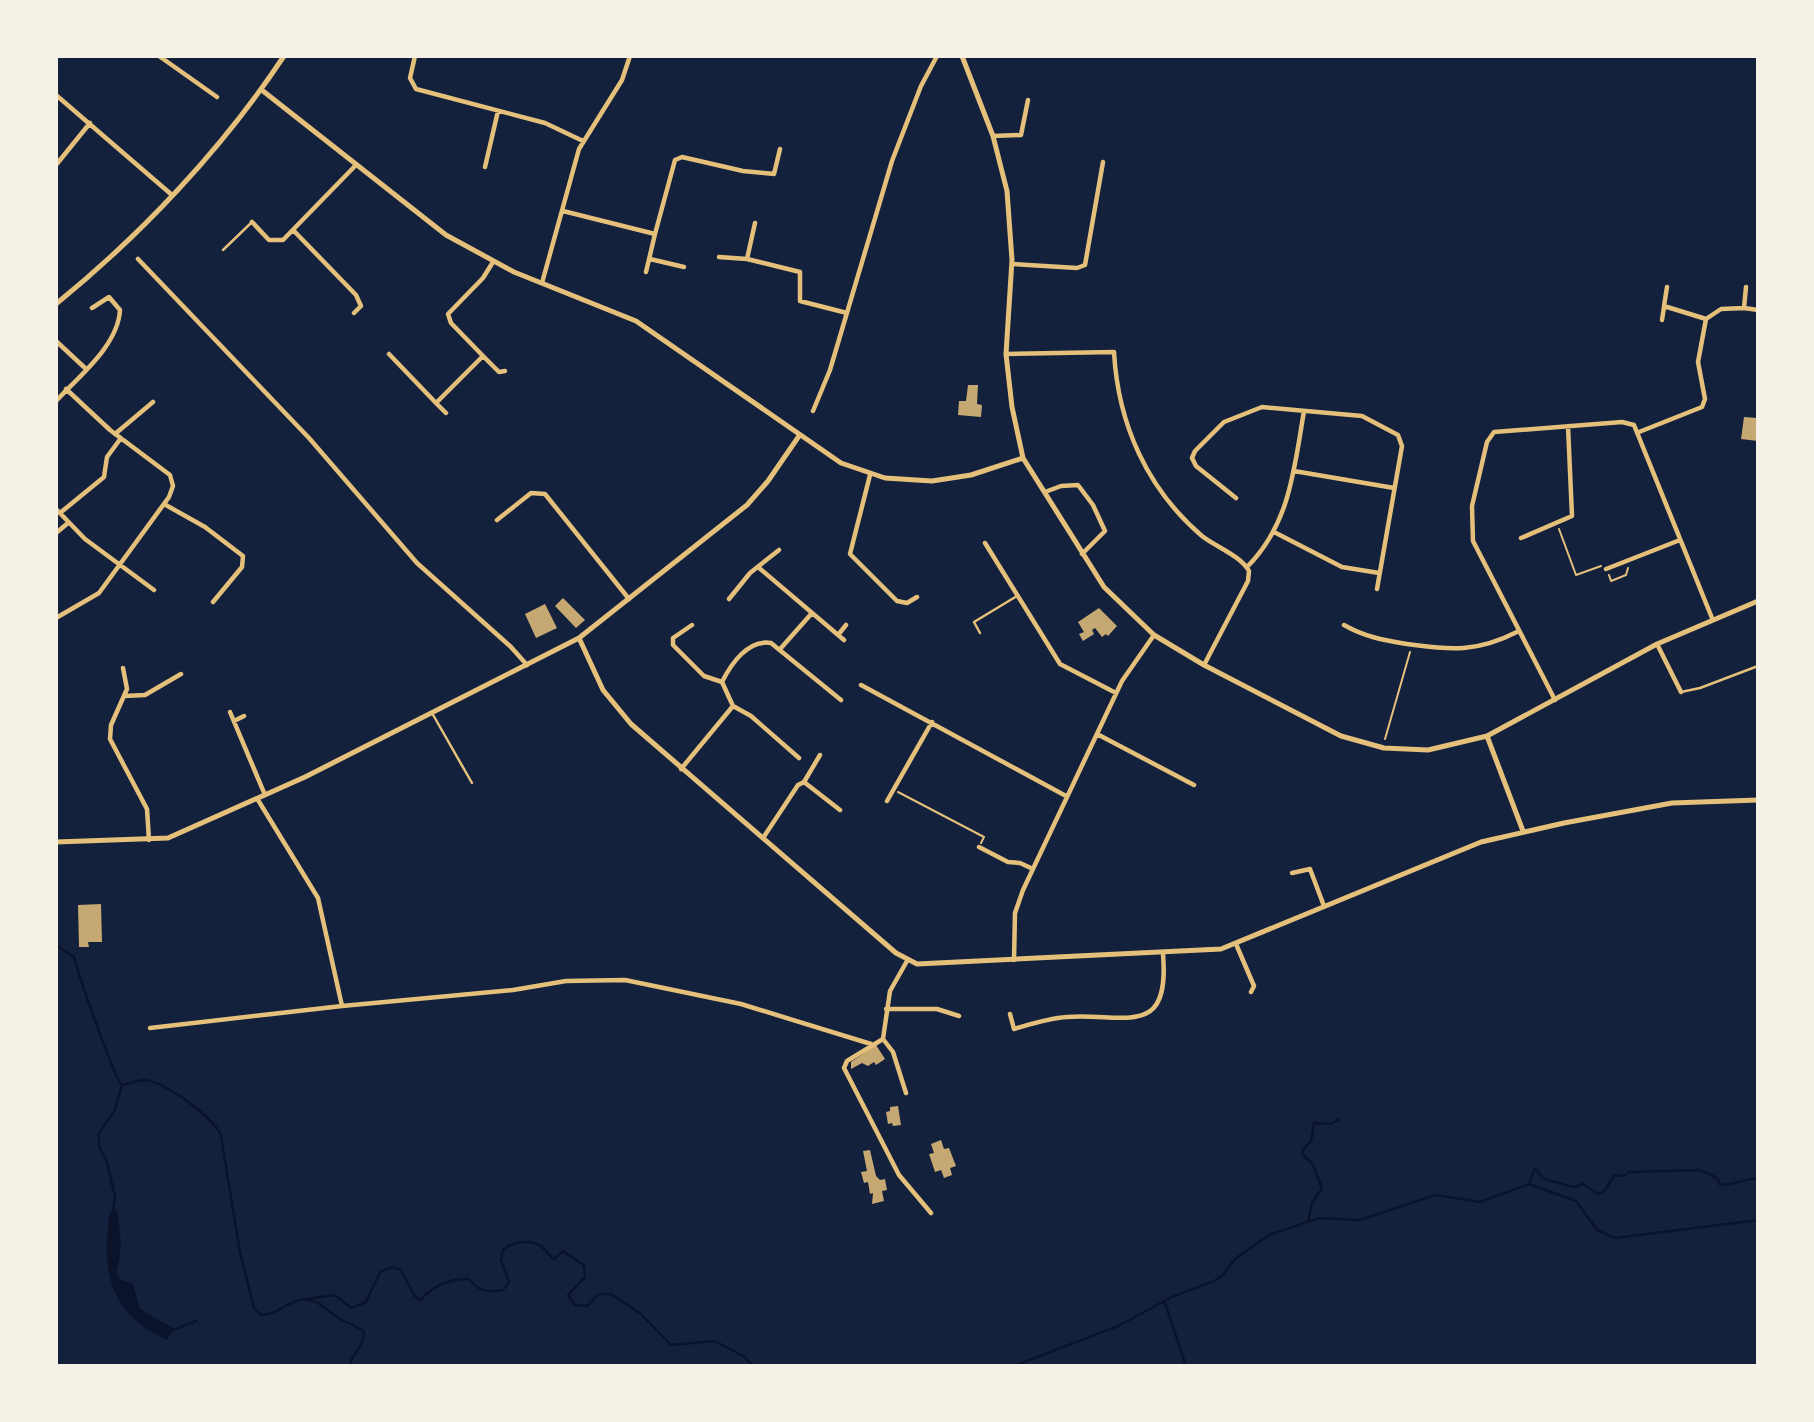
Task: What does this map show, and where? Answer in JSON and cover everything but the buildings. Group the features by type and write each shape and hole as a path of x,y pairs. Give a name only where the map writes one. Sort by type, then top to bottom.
{"street":[{"path":"159,56 217,97"},
{"path":"167,62 172,56"},
{"path":"56,304 110,258 172,195 263,91 284,56"},
{"path":"415,56 410,78 416,89 553,125 583,141"},
{"path":"542,283 583,141 622,80 629,56"},
{"path":"813,411 827,382 892,161 921,86 937,56"},
{"path":"962,56 993,136 1007,191 1012,264 1006,354 1010,399 1023,458 1082,554 1117,602 1154,635 1302,718 1360,743 1391,749 1428,750 1487,736 1657,644 1712,618 1758,601"},
{"path":"263,91 433,227 494,262 609,308 643,325 841,463 870,474 899,480 940,481 971,475 1023,458"},
{"path":"56,95 172,195"},
{"path":"993,136 1021,135 1028,100"},
{"path":"485,167 498,111"},
{"path":"56,165 90,123"},
{"path":"646,272 675,159 682,157 743,171 774,174 780,149"},
{"path":"1012,264 1077,268 1085,265 1103,162"},
{"path":"252,222 274,242 283,240 355,166"},
{"path":"563,211 655,234"},
{"path":"747,258 755,223"},
{"path":"294,231 356,295 360,306 354,313"},
{"path":"719,257 747,258 800,272 800,301 847,313"},
{"path":"138,259 309,438 417,564 511,647 527,665"},
{"path":"650,260 684,267"},
{"path":"494,262 483,278 448,314 451,323 483,356 499,372 505,371"},
{"path":"1662,320 1667,287"},
{"path":"1744,308 1746,287"},
{"path":"56,401 108,343 120,314 107,297 92,308"},
{"path":"1664,306 1706,319"},
{"path":"1639,432 1696,411 1704,403 1698,362 1706,319 1721,309 1758,310"},
{"path":"56,341 85,368"},
{"path":"1006,354 1114,352 1127,423 1150,476 1195,530 1247,567"},
{"path":"388,354 446,413"},
{"path":"436,403 483,356"},
{"path":"56,618 95,597 172,491 170,475 118,436 66,389"},
{"path":"153,402 118,436 106,461 104,477 58,512 119,566 154,590"},
{"path":"1236,498 1196,466 1192,458 1195,451 1224,422 1244,412 1270,407 1362,416 1398,435 1402,441 1377,589"},
{"path":"1204,665 1248,581 1247,567 1274,532 1288,503 1304,411"},
{"path":"1555,699 1477,553 1472,534 1472,506 1487,442 1491,434 1498,430 1627,422 1639,432 1712,618"},
{"path":"1521,538 1569,519 1573,513 1568,425"},
{"path":"56,842 149,841 185,832 258,800 579,638 747,505 768,481 799,436"},
{"path":"1294,471 1394,488"},
{"path":"870,474 849,546 850,554 897,601 907,603 917,597"},
{"path":"1045,492 1068,484 1078,485 1093,505 1105,531 1082,554"},
{"path":"497,520 531,493 545,494 629,599"},
{"path":"164,504 205,527 243,556 242,567 213,601"},
{"path":"56,533 68,523"},
{"path":"1274,532 1342,567 1380,573"},
{"path":"1606,569 1680,540"},
{"path":"985,543 1060,664 1116,693"},
{"path":"729,599 758,567 779,551"},
{"path":"758,567 844,640"},
{"path":"781,649 812,613"},
{"path":"692,625 673,638 673,645 704,676 722,682 733,706 751,716 799,758"},
{"path":"838,635 846,625"},
{"path":"1344,625 1368,638 1451,650 1490,645 1518,631"},
{"path":"1014,961 1015,913 1032,869 1116,693 1154,635"},
{"path":"579,638 609,699 631,724 762,839 908,961 936,966 1202,952 1236,944 1446,855 1523,831 1672,803 1758,800"},
{"path":"722,682 747,649 765,642 781,649 841,700"},
{"path":"1657,644 1681,692"},
{"path":"122,668 127,685 111,725 110,739 147,809 149,841"},
{"path":"124,696 145,695 181,674"},
{"path":"861,685 1066,796"},
{"path":"681,769 733,706"},
{"path":"230,712 265,796"},
{"path":"234,721 244,716"},
{"path":"887,802 932,722"},
{"path":"1097,734 1194,785"},
{"path":"1487,736 1523,831"},
{"path":"762,839 798,785 804,782 820,755"},
{"path":"804,782 840,810"},
{"path":"258,800 318,898 342,1006"},
{"path":"979,846 1008,862 1032,869"},
{"path":"1292,873 1310,869 1324,906"},
{"path":"1236,944 1254,986 1251,992"},
{"path":"1010,1014 1014,1029 1067,1017 1139,1017 1154,1008 1161,998 1163,954"},
{"path":"906,1093 893,1052 883,1039 890,990 908,961"},
{"path":"150,1028 513,990 566,981 625,980 741,1004 871,1044"},
{"path":"886,1009 937,1009 959,1016"},
{"path":"883,1039 847,1061 844,1069 904,1183 931,1213"}],"lane":[{"path":"223,250 252,222"},
{"path":"980,633 974,622 1018,595"},
{"path":"1681,692 1700,688 1758,666"},
{"path":"432,713 472,783"}],"path":[{"path":"1557,524 1576,575 1605,564 1611,581 1626,575 1628,560"},
{"path":"1385,738 1411,644"},
{"path":"894,789 984,837 979,846"}],"water":[{"path":"110,1211 117,1211 120,1235 120,1258 116,1273 121,1280 133,1284 140,1309 174,1329 167,1340 132,1317 113,1288 107,1252"}],"waterway":[{"path":"56,945 74,957 105,1047 122,1085"},
{"path":"122,1085 145,1080 154,1082 199,1110 217,1128 221,1136 240,1252 254,1308 260,1314 266,1314 295,1301 307,1300 317,1303 358,1328 364,1332 364,1337 349,1366"},
{"path":"113,1212 115,1197 107,1162 99,1146 99,1133 115,1110 122,1085"},
{"path":"1308,1221 1312,1203 1322,1188 1312,1163 1302,1154 1311,1141 1314,1123 1331,1124 1339,1119"},
{"path":"1529,1183 1535,1169 1543,1178 1574,1187 1583,1184 1598,1194 1604,1191 1615,1175 1624,1176 1629,1172 1700,1170 1717,1178 1720,1185 1758,1178"},
{"path":"1014,1366 1118,1326 1172,1297 1214,1281 1223,1275 1235,1259 1269,1235 1319,1218 1360,1220 1436,1195 1480,1202 1529,1184 1576,1201 1597,1230 1615,1238 1758,1220"},
{"path":"300,1300 335,1295 351,1308 366,1302 380,1272 392,1267 401,1270 414,1295 420,1300 442,1284 461,1279 469,1279 484,1290 503,1290 509,1282 501,1260 503,1250 517,1243 528,1242 538,1244 554,1259 563,1251 584,1265 585,1277 568,1295 575,1305 587,1306 599,1294 611,1294 640,1313 671,1345 715,1341 745,1357 753,1366"},
{"path":"1165,1303 1186,1366"},
{"path":"173,1330 196,1321"}]}
